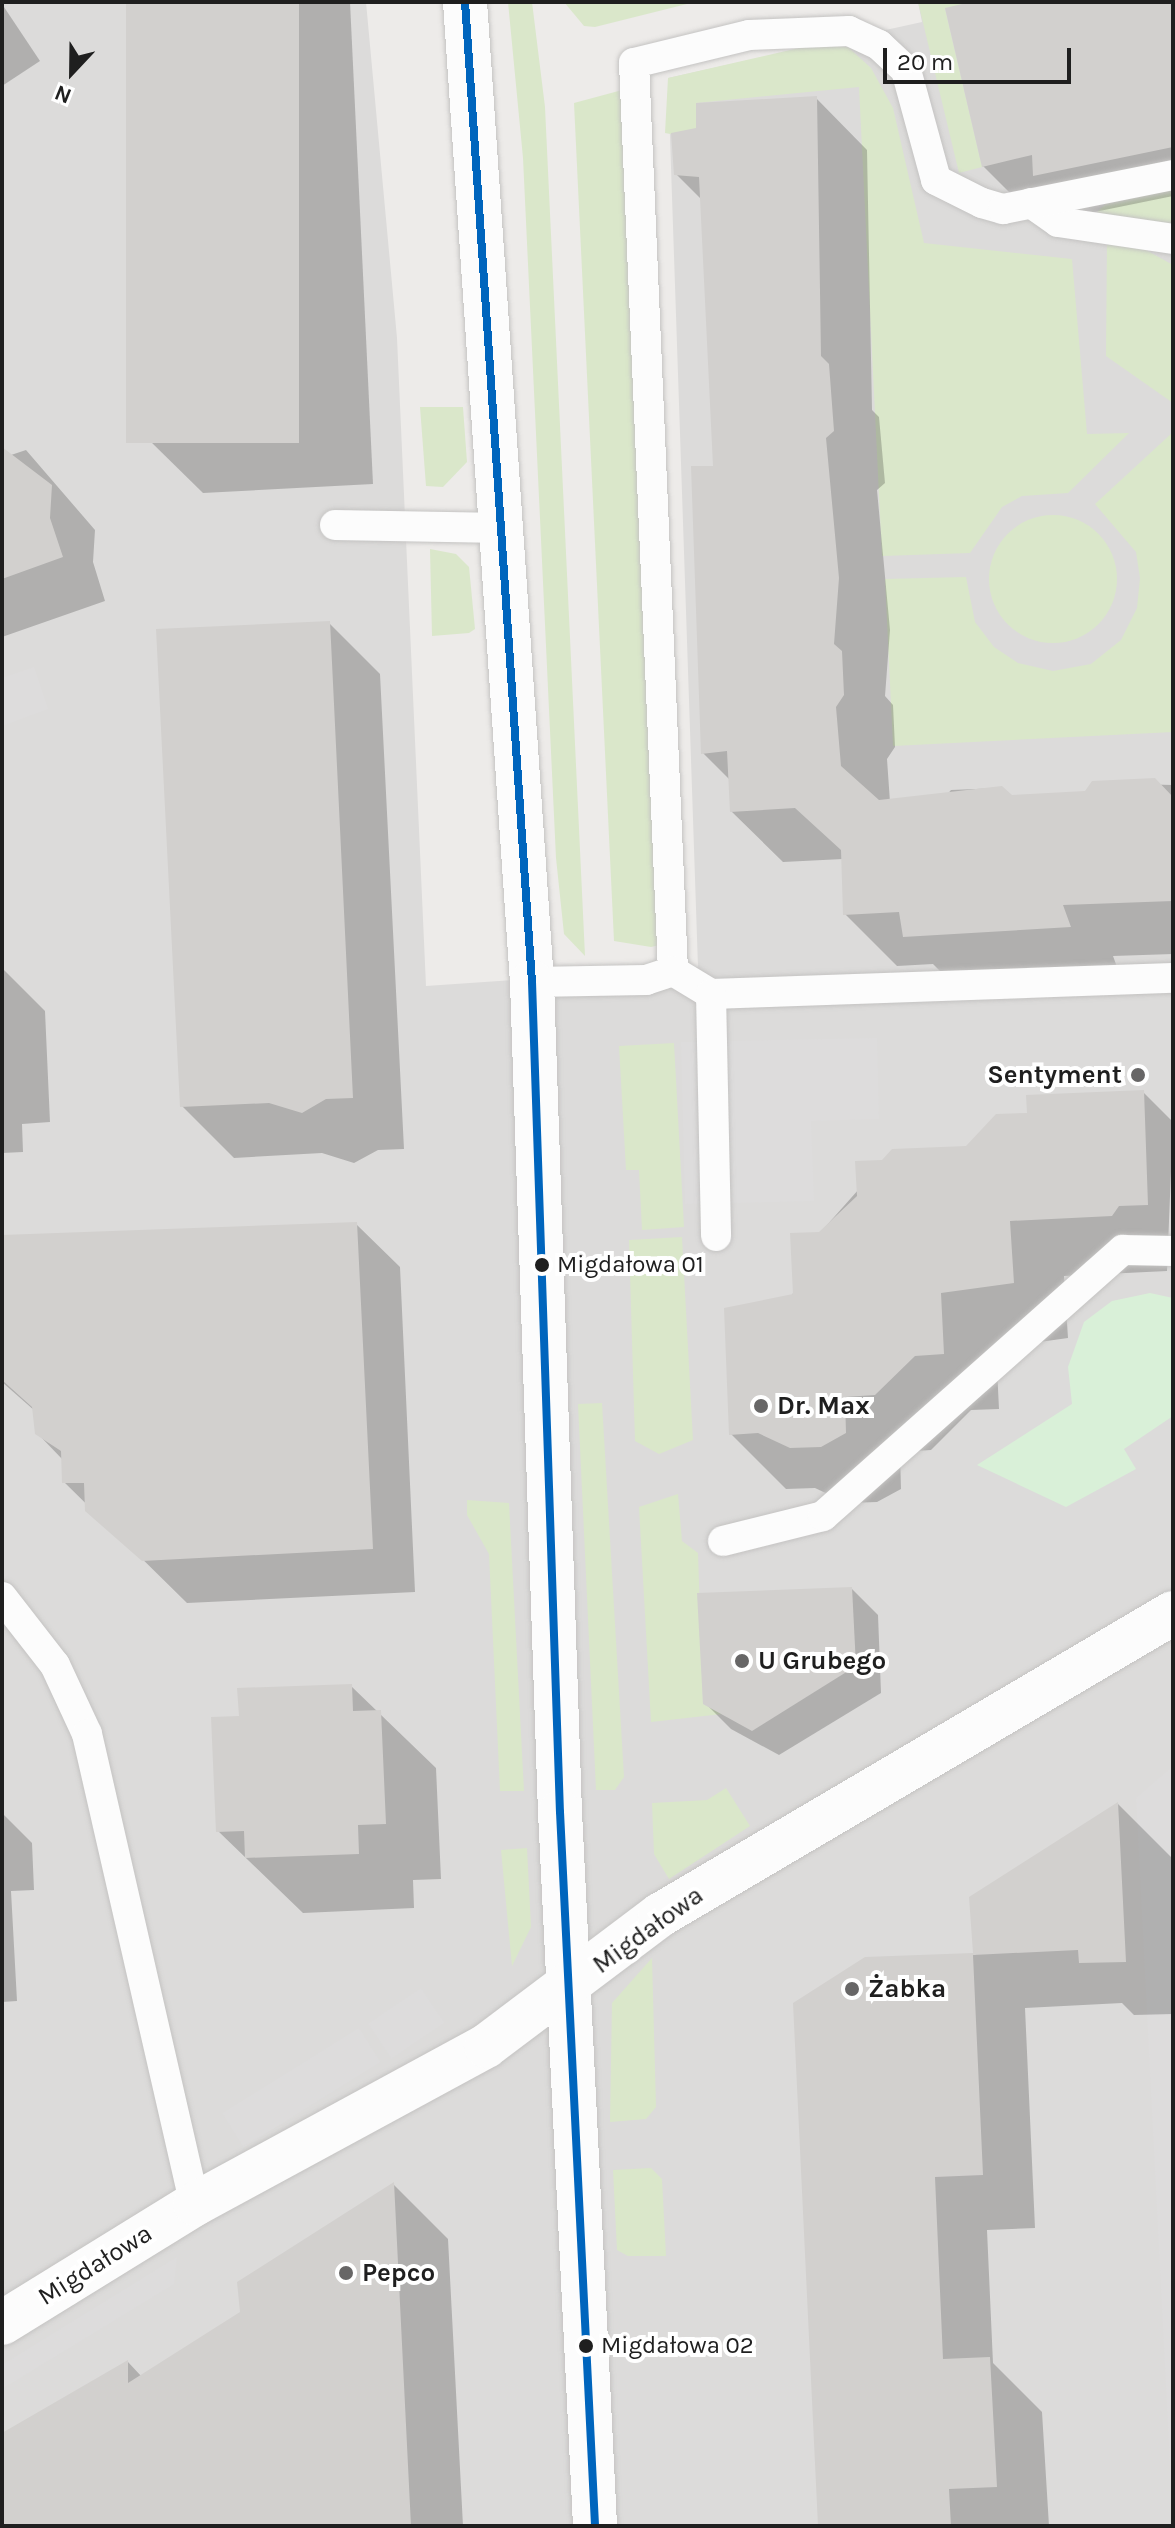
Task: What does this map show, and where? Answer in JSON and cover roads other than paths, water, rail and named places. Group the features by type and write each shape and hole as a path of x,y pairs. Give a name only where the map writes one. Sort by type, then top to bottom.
{"street":[{"path":"465,2 532,982 568,1990 595,2526"},
{"name":"Migdałowa","path":"2,2323 195,2204 486,2046 568,1990 660,1915 1173,1613"}],"lane":[{"path":"673,971 634,63 749,35 849,31 879,45 906,70 936,180 1003,209 1173,175"},
{"path":"1031,203 1058,222 1173,239"},
{"path":"335,525 502,528"},
{"path":"532,982 646,980 673,971 711,994 1173,978"},
{"path":"711,994 716,1236"},
{"path":"723,1541 823,1516 1123,1250 1173,1251"},
{"path":"2,1597 55,1665 87,1734 195,2204"}],"place":[{"name":"Sentyment","path":"1138,1075"},
{"name":"Migdałowa 01","path":"542,1265"},
{"name":"Dr. Max","path":"761,1406"},
{"name":"U Grubego","path":"742,1661"},
{"name":"Żabka","path":"852,1989"},
{"name":"Pepco","path":"346,2273"},
{"name":"Migdałowa 02","path":"586,2346"}]}
